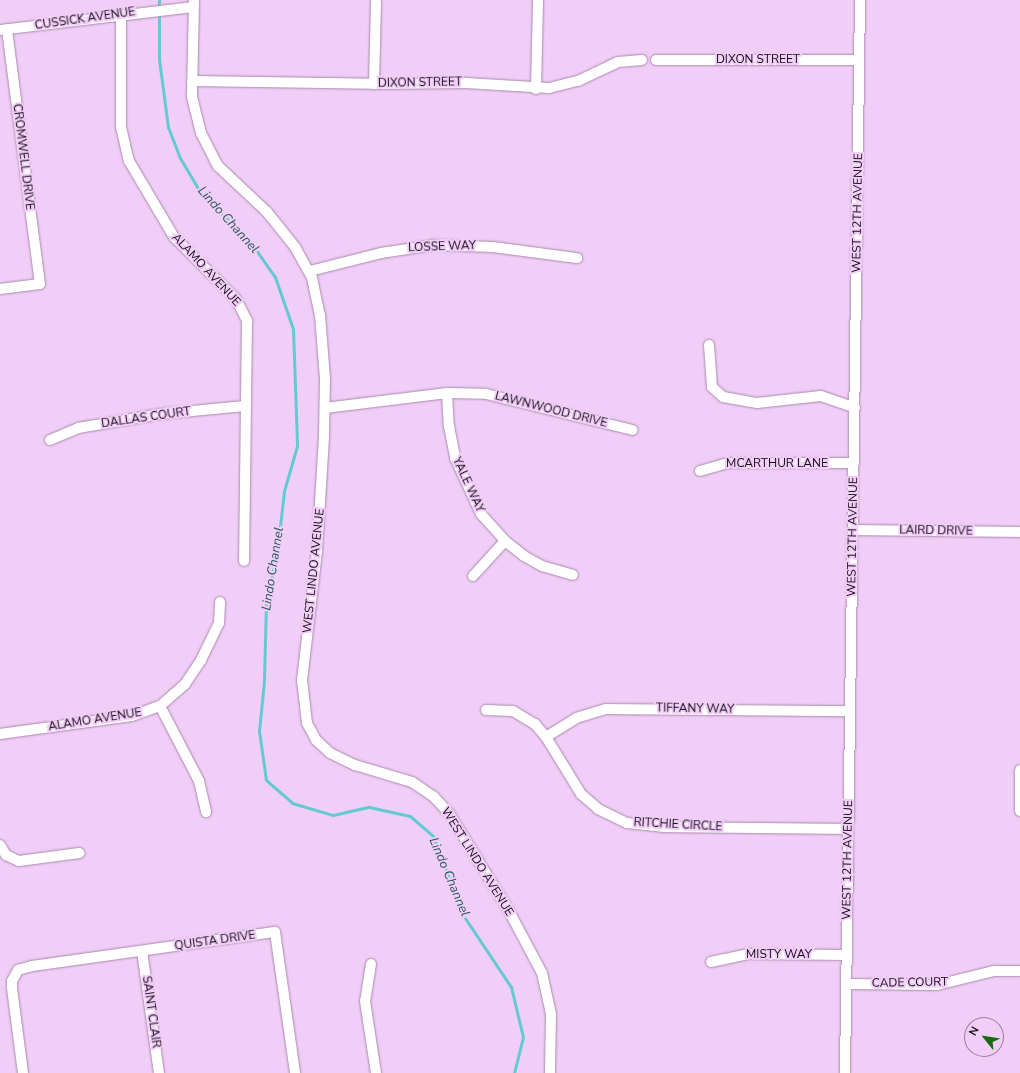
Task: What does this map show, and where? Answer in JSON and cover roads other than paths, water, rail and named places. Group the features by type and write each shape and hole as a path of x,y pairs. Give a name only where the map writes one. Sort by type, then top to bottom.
{"street":[{"path":"536,89 538,0"},
{"name":"WEST 12TH AVENUE","path":"845,1073 860,0"},
{"path":"374,84 376,2"},
{"name":"CUSSICK AVENUE","path":"3,30 180,7 193,3"},
{"name":"WEST LINDO AVENUE","path":"193,3 192,81 196,120 211,155 226,175 277,222 310,271 322,326 325,408 317,544 302,680 307,723 316,740 330,753 351,763 412,782 434,797 454,821 509,911 542,974 551,1014 550,1073"},
{"name":"ALAMO AVENUE","path":"121,15 120,112 124,149 134,171 174,237 198,265 236,299 245,315 248,335 245,406 244,561"},
{"name":"CROMWELL DRIVE","path":"0,289 40,284 3,30"},
{"name":"DIXON STREET","path":"192,81 374,84 466,83 536,89 568,84 618,62 642,60"},
{"name":"DIXON STREET","path":"656,60 859,60"},
{"name":"LOSSE WAY","path":"310,271 380,253 434,246 493,247 577,258"},
{"path":"709,345 712,387 723,397 757,403 821,396 855,408"},
{"name":"LAWNWOOD DRIVE","path":"325,408 447,393 505,397 633,430"},
{"name":"YALE WAY","path":"447,393 451,443 459,470 481,514 505,541 534,562 573,575"},
{"name":"DALLAS COURT","path":"50,440 78,428 161,414 245,406"},
{"name":"MCARTHUR LANE","path":"700,471 728,462 854,463"},
{"name":"LAIRD DRIVE","path":"853,530 1020,532"},
{"path":"473,576 505,541"},
{"name":"ALAMO AVENUE","path":"0,734 132,716 160,706 185,684 202,660 219,623 220,602"},
{"path":"160,706 199,781 206,812"},
{"name":"RITCHIE CIRCLE","path":"486,710 505,709 520,714 546,737 581,794 598,809 627,823 663,827 848,829"},
{"name":"TIFFANY WAY","path":"546,737 581,716 606,709 850,711"},
{"path":"1020,770 1020,811"},
{"path":"0,845 6,855 20,860 79,853"},
{"name":"QUISTA DRIVE","path":"23,1073 12,988 15,974 32,966 275,932 295,1073"},
{"name":"SAINT CLAIR","path":"142,951 159,1073"},
{"name":"MISTY WAY","path":"711,962 749,954 847,955"},
{"path":"371,964 366,1001 376,1073"},
{"name":"CADE COURT","path":"847,984 937,985 989,972 1020,971"}],"waterway":[{"name":"Lindo Channel","path":"159,0 159,59 168,127 180,158 202,195 249,240 275,277 293,329 297,446 284,491 277,552 266,602 264,681 259,731 266,780 292,803 333,815 369,807 410,816 433,836 463,915 511,987 523,1037 514,1073"}]}
